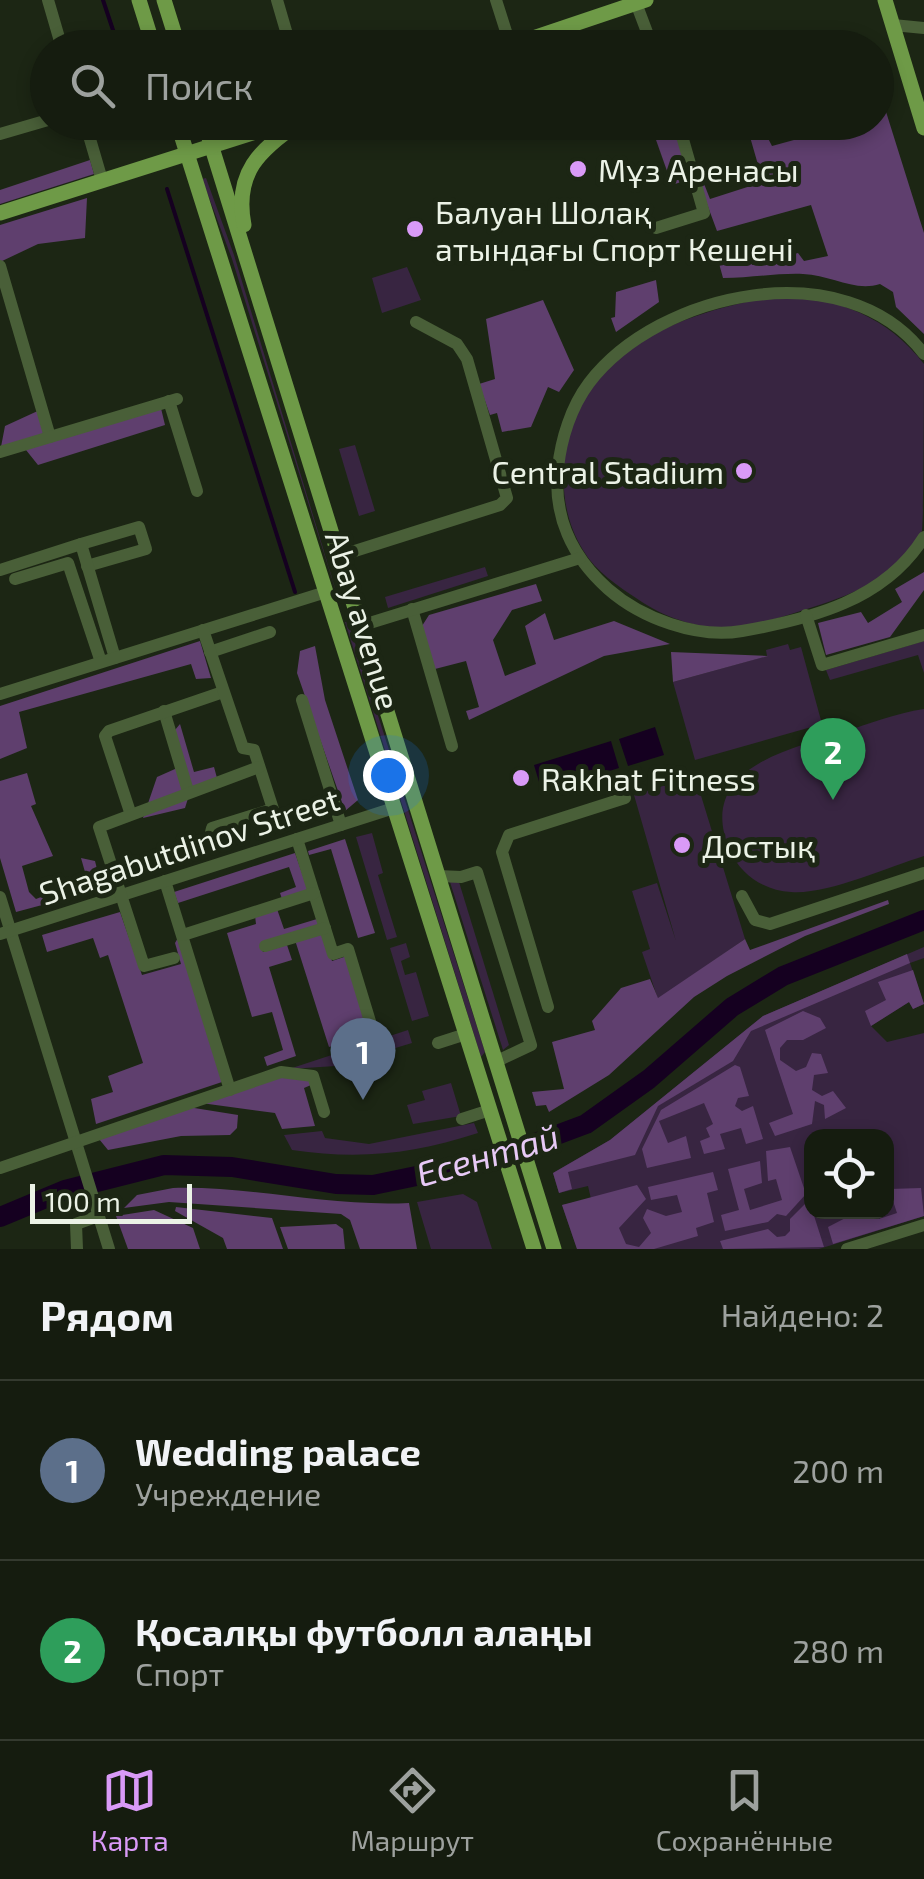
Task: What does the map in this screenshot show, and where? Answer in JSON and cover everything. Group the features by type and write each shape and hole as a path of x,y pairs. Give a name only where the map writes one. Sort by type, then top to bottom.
{"main road":[{"path":"139,0 148,30"},
{"path":"164,0 173,30"},
{"path":"885,0 918,86 924,128"},
{"path":"556,30 641,2"},
{"name":"Abay avenue","path":"183,140 534,1249"},
{"name":"Abay avenue","path":"209,140 554,1249"},
{"path":"0,212 225,140"},
{"path":"260,302 240,190 248,166 273,140"}],"street":[{"path":"48,0 57,30"},
{"path":"278,0 286,30"},
{"path":"496,0 503,30"},
{"path":"641,2 648,30"},
{"path":"893,26 913,24 924,28"},
{"path":"0,134 30,125"},
{"path":"90,140 102,180"},
{"path":"656,228 704,214 683,140"},
{"path":"0,266 50,437"},
{"path":"924,354 906,334 868,309 805,291 714,306 648,334 596,374 578,398 558,462 558,506 565,532 580,558 596,578 632,606 690,628 736,632 806,615 881,586 924,537"},
{"path":"339,556 500,505 507,498 468,358 457,344 416,322"},
{"path":"0,452 173,400 196,491"},
{"path":"0,570 139,527 146,549 87,566"},
{"path":"81,544 108,660"},
{"path":"360,626 580,558"},
{"path":"15,579 68,563 108,660"},
{"path":"0,694 326,592"},
{"path":"412,609 452,746"},
{"path":"806,615 822,666 924,635"},
{"path":"114,874 209,841 212,828 273,808 254,750 244,748 203,630"},
{"path":"210,652 270,632"},
{"path":"130,812 105,736 109,731 223,692"},
{"path":"302,700 341,825"},
{"path":"164,711 188,792"},
{"path":"174,958 144,966 99,827 130,812 259,767"},
{"path":"548,1007 502,852 508,834 626,798"},
{"name":"Shagabutdinov Street","path":"5,932 394,808"},
{"path":"297,839 333,954 348,950 372,1028"},
{"path":"438,876 462,877 477,872 530,1045 495,1062"},
{"path":"742,896 755,920 770,924 924,873"},
{"path":"165,881 230,1090"},
{"path":"183,935 314,892"},
{"path":"0,896 5,932 108,1249"},
{"path":"266,946 325,928"},
{"path":"505,964 533,956"},
{"path":"438,1043 466,1034"},
{"path":"0,1168 281,1072 313,1076 324,1112"},
{"path":"462,1119 490,1110"},
{"path":"77,1249 76,1224 98,1216"},
{"path":"847,1249 924,1225"}],"shaded area":[{"path":"894,137 924,233 924,334 896,307 893,292 880,284 852,285 803,274 723,278 717,256 746,248 752,265 798,253 804,261 828,256 811,205 717,231 697,177 701,176 710,199 763,182 751,140 769,140 772,146 794,140"},
{"path":"656,140 678,140 690,179 672,185"},
{"path":"90,160 94,174 0,204 0,190"},
{"path":"206,178 234,255 343,614 232,259 202,179"},
{"path":"87,198 85,238 38,244 0,262 0,225"},
{"path":"407,267 421,300 382,313 372,278"},
{"path":"656,280 659,302 616,332 611,318 615,317 616,292"},
{"name":"Central Stadium","path":"781,295 822,300 860,313 894,334 924,364 922,531 914,546 890,571 845,596 749,626 714,628 687,622 650,607 623,589 601,572 583,550 565,502 566,451 572,426 597,381 614,362 651,336 693,317"},
{"path":"543,300 574,370 559,392 548,387 531,427 502,432 497,413 490,415 479,384 495,379 486,319"},
{"path":"160,404 165,425 38,465 26,450 0,452 5,426 42,409 51,437"},
{"path":"355,445 375,511 359,516 339,449"},
{"path":"485,567 488,576 388,608 385,597"},
{"path":"924,572 924,590 890,637 826,655 818,623 861,612 868,623 902,602 895,589"},
{"path":"536,584 542,601 512,610 493,640 505,676 536,664 525,626 545,613 554,640 614,621 670,644 604,656 469,720 466,711 479,707 466,661 435,669 422,626 429,615"},
{"path":"348,621 485,1052 481,1057 345,622"},
{"path":"200,641 211,678 196,679 191,664 19,712 27,748 0,759 0,706"},
{"path":"924,641 924,673 918,655 830,680 826,670"},
{"path":"788,644 790,650 801,647 822,724 695,760 673,682 767,656 766,650"},
{"path":"315,646 325,700 358,800 345,811 297,673 300,651"},
{"path":"671,652 768,656 673,682"},
{"path":"924,709 924,856 806,892 772,889 741,867 730,851 723,823 725,800 736,782 752,768 797,747"},
{"path":"180,724 194,772 214,767 217,778 190,792 185,808 143,818 157,777 175,769 175,730"},
{"path":"655,727 664,755 628,766 619,739"},
{"path":"611,741 619,768 542,792 534,765"},
{"path":"27,773 36,804 31,806 53,856 22,866 29,892 36,899 87,879 81,858 95,861 102,889 16,912 0,858 0,781"},
{"name":"Достық","path":"695,776 745,939 658,999 642,952 650,949 632,891 657,883 676,941 634,795"},
{"path":"372,833 383,873 378,875 397,937 387,940 356,837"},
{"path":"345,839 375,933 358,938 331,849 309,855 308,851"},
{"path":"295,853 308,890 282,899 280,893 296,887 289,867 178,903 174,892"},
{"path":"450,882 459,882 509,1045 503,1050"},
{"path":"888,900 889,904 805,936 727,976 694,997 609,1075 549,1112 546,1105 536,1106 532,1092 564,1089 552,1042 595,1030 592,1021 621,988 650,979 658,998 745,939 750,950"},
{"path":"277,909 284,929 317,919 319,925 260,944 263,952 287,945 292,960 269,967 296,1056 267,1066 264,1057 283,1050 272,1012 252,1017 227,933 256,924 255,916"},
{"path":"120,912 142,975 181,964 175,943 179,936 222,1082 96,1124 91,1099 113,1092 108,1076 143,1063 108,955 100,958 93,938 47,952 42,935"},
{"path":"323,931 332,961 347,956 371,1034 329,1047 295,940"},
{"path":"406,943 410,957 401,961 405,975 416,972 429,1016 412,1021 390,948"},
{"path":"924,947 924,958 910,963 924,1004 913,1009 909,1002 871,1026 887,1042 924,1033 924,1216 819,1249 577,1249 562,1205 591,1199 588,1186 559,1193 553,1173 610,1140 763,1016"},
{"path":"907,954 910,963 751,1031 733,1061 658,1106 635,1155 568,1172 572,1189 559,1193 553,1173 610,1140 763,1016"},
{"path":"913,970 924,1004 913,1009 909,1002 871,1026 865,1011 886,1000 878,982"},
{"path":"803,1011 820,1018 826,1028 803,1040 787,1040 780,1048 780,1060 796,1071 806,1067 812,1053 821,1054 828,1073 814,1075 812,1090 822,1096 833,1091 846,1108 825,1119 824,1105 815,1101 812,1124 775,1136 769,1123 793,1114 765,1030"},
{"path":"408,1030 412,1043 336,1066 289,1069"},
{"path":"735,1065 740,1067 749,1096 738,1098 735,1106 742,1111 753,1106 763,1139 746,1144 741,1128 720,1134 725,1149 704,1154 700,1141 710,1137 706,1128 713,1124 704,1103 659,1121 668,1143 686,1136 691,1158 647,1168 642,1149 661,1110"},
{"path":"281,1075 309,1079 311,1085 304,1088 315,1126 282,1129 275,1113 201,1103"},
{"path":"451,1083 461,1116 413,1124 407,1105 425,1100 422,1091"},
{"path":"188,1107 238,1115 237,1128 230,1135 181,1136 108,1150 99,1139"},
{"path":"474,1123 478,1133 409,1150 364,1155 292,1150 284,1135 322,1131 325,1138 369,1144"},
{"path":"790,1147 804,1196 786,1216 777,1214 768,1222 725,1231 721,1215 739,1210 728,1169 760,1161 762,1183 744,1189 750,1210 782,1200 776,1179 768,1181 766,1151"},
{"path":"713,1172 718,1190 707,1193 714,1222 696,1228 698,1236 654,1249 577,1249 562,1205 637,1185 646,1199 619,1228 626,1244 639,1247 651,1233 643,1218 647,1209 666,1216 682,1212 677,1195 651,1200 648,1187"},
{"path":"173,1188 409,1203 417,1249 360,1249 350,1220 341,1214 169,1202 124,1208 137,1195"},
{"path":"921,1188 924,1216 833,1244 828,1227 843,1219 894,1219 894,1189"},
{"path":"463,1194 477,1202 492,1249 431,1249 417,1202"},
{"path":"804,1205 804,1219 815,1219 824,1247 723,1249 720,1241 768,1229 777,1237 785,1236 790,1231 790,1219"},
{"path":"176,1207 272,1218 283,1249 227,1249 223,1238 175,1211"},
{"path":"154,1210 193,1228 200,1249 128,1249 116,1216"},
{"path":"336,1224 343,1229 345,1249 288,1249 280,1227"}],"waterway":[{"path":"103,0 113,30"},
{"path":"167,189 295,592"},
{"name":"Есентай","path":"0,1217 65,1190 164,1165 232,1167 336,1184 373,1185 484,1162 586,1124 649,1079 732,1007 783,976 924,920"}],"place":[{"name":"Мұз Аренасы","path":"578,169"},
{"name":"Балуан Шолақ атындағы Спорт Кешені","path":"415,229"},
{"name":"Central Stadium","path":"744,471"},
{"name":"Rakhat Fitness","path":"521,778"},
{"name":"Қосалқы футболл алаңы","path":"833,800"},
{"name":"Достық","path":"682,845"},
{"name":"Wedding palace","path":"363,1100"}]}
